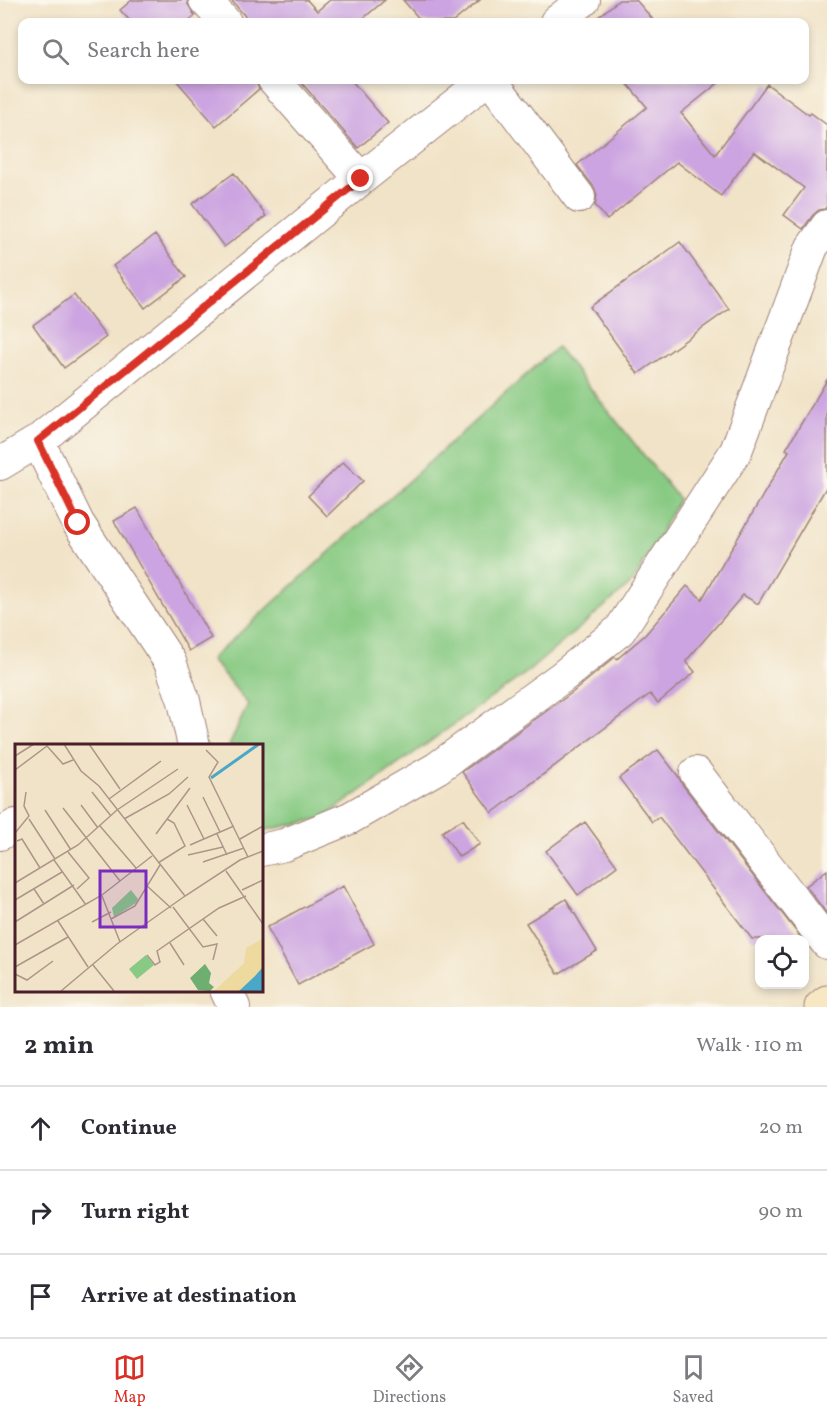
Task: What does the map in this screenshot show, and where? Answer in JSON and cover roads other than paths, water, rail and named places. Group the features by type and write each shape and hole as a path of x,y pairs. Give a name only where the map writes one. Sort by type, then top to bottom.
{"main road":[{"path":"821,1007 827,1002"}],"street":[{"path":"205,0 221,18"},
{"path":"561,18 584,0"},
{"path":"278,84 361,179"},
{"path":"0,464 38,441 481,84"},
{"path":"493,84 579,197"},
{"path":"262,850 284,845 350,818 437,768 562,677 620,630 736,451 822,245"},
{"path":"38,441 78,523 170,662 184,701 189,744"},
{"path":"696,773 827,943"},
{"path":"0,834 15,826"},
{"path":"227,992 234,1007"}]}
